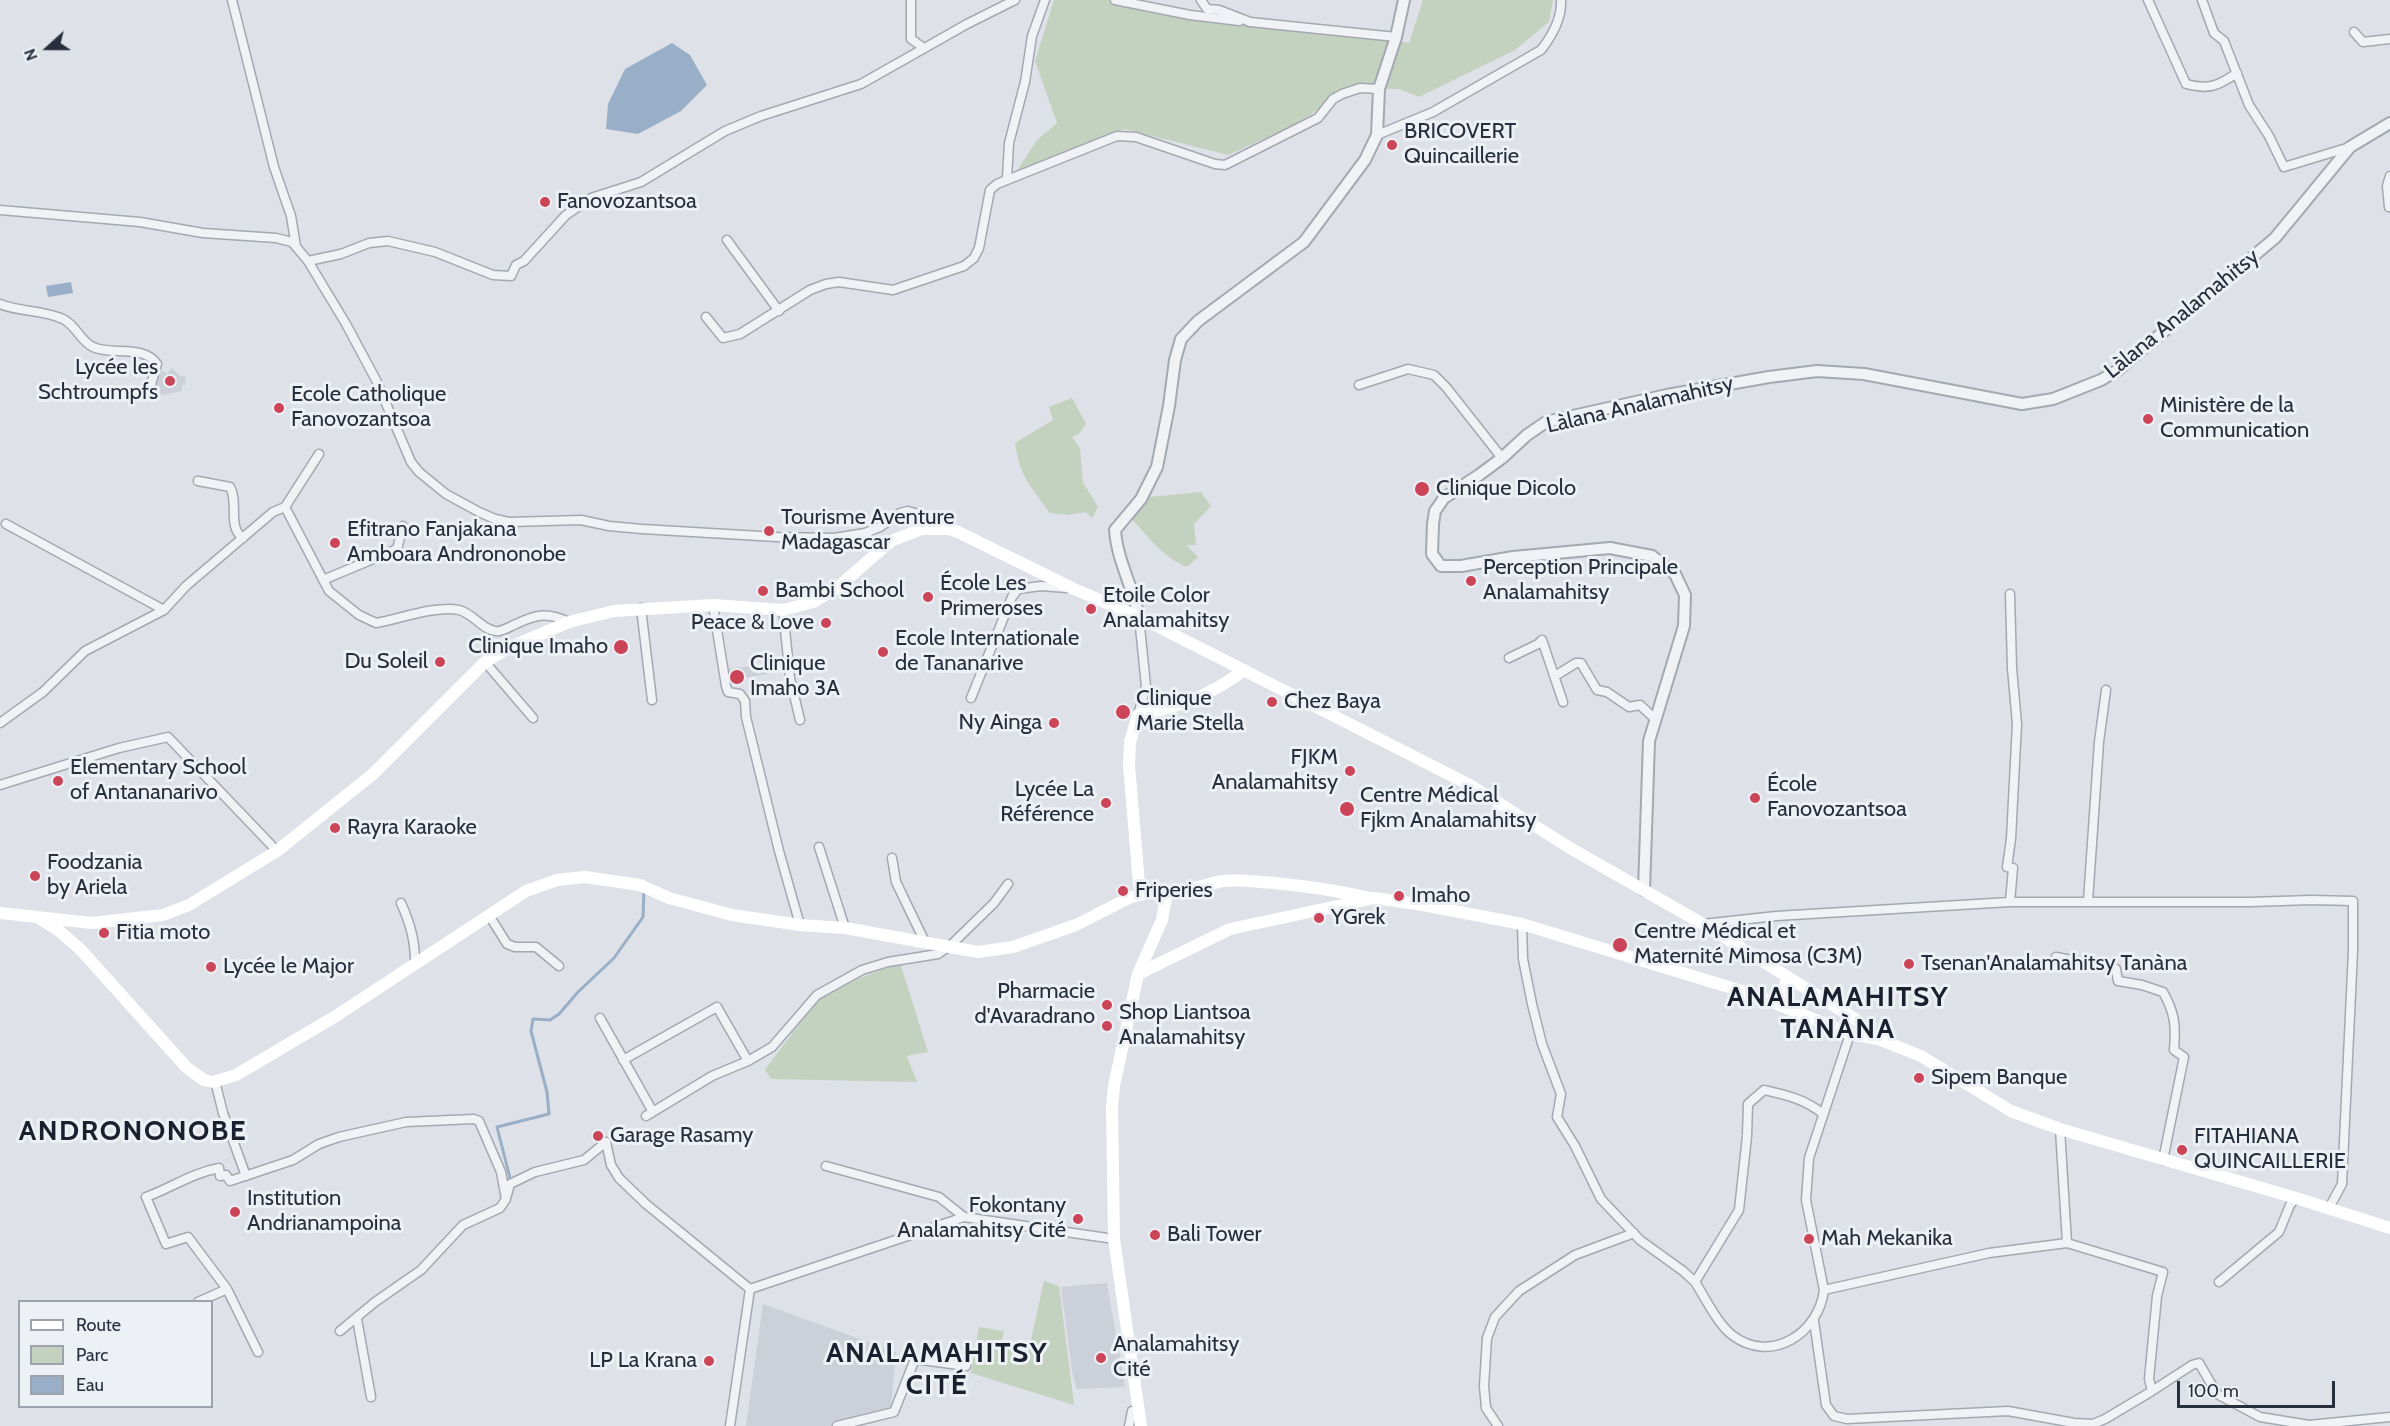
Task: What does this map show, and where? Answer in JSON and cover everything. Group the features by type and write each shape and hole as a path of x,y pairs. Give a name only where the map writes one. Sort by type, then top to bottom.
{"main road":[{"path":"0,913 92,922 163,915 189,905 277,851 373,774 485,662 508,648 570,622 614,611 713,605 783,609 813,602 837,588 891,541 922,529 939,528 958,532 1074,589 1139,617 1470,785 1570,848 1703,924 1821,997 1856,1019 1878,1039"},
{"path":"1149,893 1142,888 1138,879 1129,765 1130,742 1138,715 1163,710 1209,694 1224,686 1244,670"},
{"path":"31,915 58,930 80,949 187,1068 204,1080 215,1081 236,1075 336,1016 526,891 545,883 585,877 640,885 669,898 732,915 800,925 845,928 924,940 978,952 1013,947 1076,925 1131,897 1149,893 1167,893 1224,881 1245,880 1339,891 1522,924 1755,994 1850,1034 1878,1039 1921,1056 2011,1111 2061,1129 2390,1228"},
{"path":"1141,1426 1114,1239 1112,1106 1114,1086 1138,974 1162,920 1167,893"},
{"path":"1138,974 1230,929 1375,898"},
{"path":"1778,1004 1788,977"},
{"path":"1811,1018 1821,997"},
{"path":"1850,1034 1856,1019"}],"street":[{"path":"232,0 274,167 291,216 296,246"},
{"path":"911,0 911,39 924,48"},
{"path":"308,261 341,254 369,243 388,241 435,252 493,275 511,276 516,265 524,261 566,214 591,198 641,182 725,131 761,116 861,84 1015,0"},
{"path":"1007,178 1009,143 1025,82 1032,36 1045,0"},
{"path":"1115,0 1190,15 1396,37"},
{"path":"1201,0 1207,9 1220,10 1250,22"},
{"path":"1138,715 1146,686 1144,647 1135,595 1117,546 1115,530 1141,499 1157,468 1175,360 1181,339 1198,321 1304,242 1365,160 1377,135 1379,89 1396,37 1404,0"},
{"path":"1377,135 1433,112 1541,50 1553,35 1561,0"},
{"path":"2148,0 2186,84 2200,88 2220,85 2237,73"},
{"path":"2202,0 2214,33 2224,41 2250,105 2284,166 2350,147"},
{"path":"2354,32 2363,42 2390,39"},
{"path":"705,317 723,338 740,334 810,290 825,284 839,282 893,290 964,266 974,258 979,248 990,190 1007,178 1117,136 1128,135 1215,164 1225,165 1318,118 1333,99 1342,94 1360,88 1379,89"},
{"name":"Làlana Analamahitsy","path":"1644,890 1649,741 1654,718 1684,626 1685,595 1675,574 1652,556 1610,548 1441,566 1432,554 1433,524 1435,511 1444,498 1502,458 1527,435 1546,422 1667,395 1817,371 1864,374 2022,404 2053,399 2101,380 2118,370 2275,238 2350,147 2390,123"},
{"path":"2389,207 2387,186 2390,176"},
{"path":"0,210 140,222 203,232 276,238 292,242 308,261 346,324 376,381 411,462 419,472 446,494 495,519 525,522 581,520 609,526 642,529 834,538 865,533 880,527 900,513 908,511 922,516 939,528"},
{"path":"727,240 779,311"},
{"path":"0,304 19,311 41,313 64,319 92,347 153,357 157,364 148,391"},
{"path":"1359,384 1408,369 1434,375 1502,458"},
{"path":"0,723 43,692 85,651 164,610 186,586 273,512 285,507 319,454"},
{"path":"198,481 230,487 235,495 234,525 237,534 243,538"},
{"path":"285,507 329,591 359,615 376,623 446,609 467,612 487,628 495,631 545,615 554,615 570,622"},
{"path":"6,524 164,610"},
{"path":"323,580 397,549 403,526"},
{"path":"971,698 1012,597 1018,589 1041,586 1074,589"},
{"path":"2010,594 2012,668 2017,724 2011,839 2007,867 2013,868 2010,902"},
{"path":"713,605 726,687 728,692 740,694 745,701 746,717 778,851 800,925"},
{"path":"641,608 652,700"},
{"path":"783,609 790,678 800,720"},
{"path":"1509,658 1542,640 1563,702"},
{"path":"485,662 533,718"},
{"path":"1555,676 1576,663 1581,663 1597,690 1607,692 1629,707 1640,705 1654,718"},
{"path":"2088,901 2099,742 2106,690"},
{"path":"0,784 119,748 168,737 277,851"},
{"path":"819,848 845,928"},
{"path":"892,858 896,882 924,940"},
{"path":"600,1018 650,1114 712,1076 748,1061 772,1047 817,995 862,970 888,962 938,954 951,945 994,903 1008,884"},
{"path":"1703,924 1776,916 2010,902 2311,900 2352,902 2353,951 2342,1184 2329,1208"},
{"path":"402,903 415,945 415,962"},
{"path":"489,915 507,944 515,947 536,947 559,966"},
{"path":"1522,924 1523,959 1532,1004 1542,1044 1561,1094 1557,1117 1575,1146 1601,1199 1658,1255 1683,1271 1695,1282 1730,1333 1743,1343 1764,1347 1780,1345 1792,1339 1814,1321 1822,1302 1824,1290 1806,1200 1809,1158 1850,1034"},
{"path":"2056,957 2116,969 2118,981 2142,985 2163,992 2173,1010 2176,1031 2174,1050 2184,1057 2163,1160"},
{"path":"623,1060 717,1007 748,1061"},
{"path":"215,1081 223,1113 246,1176"},
{"path":"1695,1282 1740,1210 1748,1104 1764,1090 1790,1095 1811,1104 1823,1114"},
{"path":"258,1352 227,1289 188,1237 166,1244 146,1197 169,1189 200,1172 219,1168 219,1176 226,1175 230,1181 293,1160 319,1144 339,1137 406,1122 474,1119 479,1121 501,1173 506,1199"},
{"path":"2061,1129 2067,1243"},
{"path":"340,1331 375,1302 421,1270 463,1225 500,1208 506,1199 510,1184 535,1172 584,1160 606,1142 611,1165 619,1178 646,1204 750,1289"},
{"path":"826,1167 939,1197 964,1217"},
{"path":"2219,1282 2279,1232 2290,1205 2296,1198"},
{"path":"750,1289 964,1217 1114,1239"},
{"path":"1498,1426 1486,1408 1484,1386 1487,1338 1495,1317 1519,1291 1575,1255 1634,1233"},
{"path":"1824,1290 1989,1253 2067,1243 2163,1272 2157,1296 2150,1379 2152,1391"},
{"path":"202,1300 227,1289"},
{"path":"730,1426 750,1289"},
{"path":"357,1319 371,1396"},
{"path":"1814,1321 1826,1405 1834,1416 1847,1419 2008,1411 2074,1423 2093,1424 2199,1363 2217,1394 2260,1417 2309,1425 2342,1424 2390,1417"},
{"path":"837,1426 894,1412 915,1359 966,1366"},
{"path":"1129,1426 1132,1411 1138,1411"}],"shaded area":[{"path":"172,368 180,376 185,376 186,385 182,385 182,391 162,395 156,392 157,380 162,370 167,374"},
{"name":"Clinique Imaho 3A","path":"768,665 771,673 727,681 724,669"},
{"path":"1107,1283 1125,1387 1077,1389 1072,1372 1061,1287"},
{"path":"763,1304 896,1352 890,1416 840,1426 746,1426"}],"green space":[{"path":"1054,0 1117,0 1211,20 1303,27 1409,43 1423,0 1553,0 1549,22 1515,50 1419,97 1399,89 1353,88 1292,126 1228,155 1124,129 1016,172 1037,140 1057,123 1035,61"},
{"path":"1072,398 1086,424 1079,434 1072,437 1080,448 1083,482 1098,507 1092,518 1086,512 1067,515 1050,513 1023,473 1015,443 1053,420 1049,407"},
{"path":"1201,492 1211,506 1194,524 1196,545 1186,545 1198,557 1187,567 1164,553 1132,519 1149,497"},
{"path":"900,963 928,1052 907,1056 917,1082 771,1079 765,1070 817,1000 857,979"},
{"path":"1044,1281 1059,1286 1074,1405 971,1373 979,1327 1004,1331 1000,1347 1028,1354"}],"water":[{"path":"672,43 690,55 707,85 681,111 638,134 606,129 608,104 625,69"},
{"path":"71,282 73,293 48,297 46,286"}],"waterway":[{"path":"510,1178 497,1127 549,1114 547,1092 531,1031 533,1019 550,1020 559,1014 578,992 614,958 643,917 644,890"}],"place":[{"name":"BRICOVERT Quincaillerie","path":"1392,145"},
{"name":"Fanovozantsoa","path":"545,202"},
{"name":"Lycée les Schtroumpfs","path":"170,381"},
{"name":"Ecole Catholique Fanovozantsoa","path":"279,408"},
{"name":"Ministère de la Communication","path":"2148,419"},
{"name":"Clinique Dicolo","path":"1422,489"},
{"name":"Tourisme Aventure Madagascar","path":"769,531"},
{"name":"Efitrano Fanjakana Amboara Andrononobe","path":"335,543"},
{"name":"Perception Principale Analamahitsy","path":"1471,581"},
{"name":"Bambi School","path":"763,591"},
{"name":"École Les Primeroses","path":"928,597"},
{"name":"Etoile Color Analamahitsy","path":"1091,609"},
{"name":"Peace & Love","path":"826,623"},
{"name":"Clinique Imaho","path":"621,647"},
{"name":"Ecole Internationale de Tananarive","path":"883,652"},
{"name":"Du Soleil","path":"440,662"},
{"name":"Clinique Imaho 3A","path":"737,677"},
{"name":"Chez Baya","path":"1272,702"},
{"name":"Clinique Marie Stella","path":"1123,712"},
{"name":"Ny Ainga","path":"1054,723"},
{"name":"FJKM Analamahitsy","path":"1350,771"},
{"name":"Elementary School of Antananarivo","path":"58,781"},
{"name":"École Fanovozantsoa","path":"1755,798"},
{"name":"Lycée La Référence","path":"1106,803"},
{"name":"Centre Médical Fjkm Analamahitsy","path":"1347,809"},
{"name":"Rayra Karaoke","path":"335,828"},
{"name":"Foodzania by Ariela","path":"35,876"},
{"name":"Friperies","path":"1123,891"},
{"name":"Imaho","path":"1399,896"},
{"name":"YGrek","path":"1319,918"},
{"name":"Fitia moto","path":"104,933"},
{"name":"Centre Médical et Maternité Mimosa (C3M)","path":"1620,945"},
{"name":"Tsenan'Analamahitsy Tanàna","path":"1909,964"},
{"name":"Lycée le Major","path":"211,967"},
{"name":"Pharmacie d'Avaradrano","path":"1107,1005"},
{"name":"Shop Liantsoa Analamahitsy","path":"1107,1026"},
{"name":"Sipem Banque","path":"1919,1078"},
{"name":"Garage Rasamy","path":"598,1136"},
{"name":"FITAHIANA QUINCAILLERIE","path":"2182,1150"},
{"name":"Institution Andrianampoina","path":"235,1212"},
{"name":"Fokontany Analamahitsy Cité","path":"1078,1219"},
{"name":"Bali Tower","path":"1155,1235"},
{"name":"Mah Mekanika","path":"1809,1239"},
{"name":"Analamahitsy Cité","path":"1101,1358"},
{"name":"LP La Krana","path":"709,1361"}],"district":[{"name":"ANALAMAHITSY TANÀNA","path":"1838,1014"},
{"name":"ANDRONONOBE","path":"133,1132"},
{"name":"ANALAMAHITSY CITÉ","path":"937,1370"}]}
